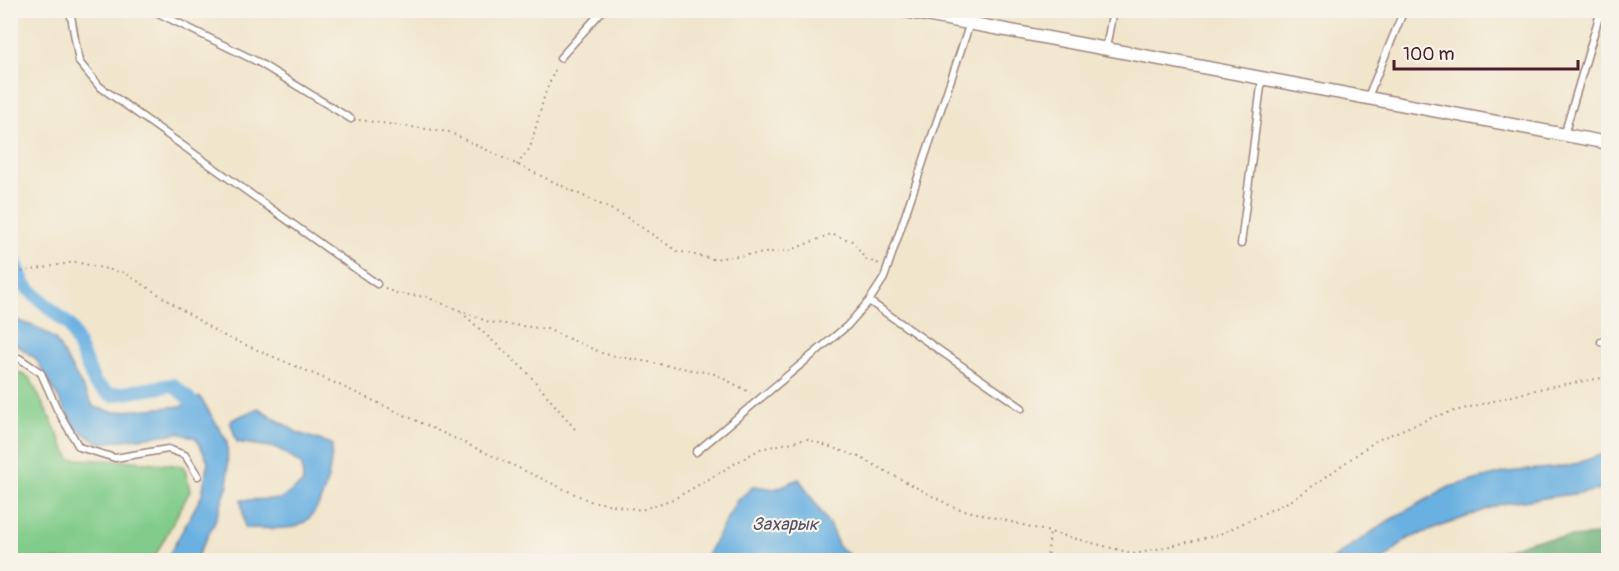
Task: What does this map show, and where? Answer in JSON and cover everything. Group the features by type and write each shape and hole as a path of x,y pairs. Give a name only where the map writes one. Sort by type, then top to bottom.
{"street":[{"path":"899,10 968,17 1106,48 1608,143"}],"lane":[{"path":"70,10 79,62 99,86 377,284"},
{"path":"152,10 258,62 351,119"},
{"path":"560,58 603,10"},
{"path":"1106,48 1113,10"},
{"path":"1368,97 1404,10"},
{"path":"1564,135 1601,10"},
{"path":"696,452 847,326 869,301 884,278 968,17"},
{"path":"1240,244 1262,77"},
{"path":"1608,143 1608,156"},
{"path":"869,301 1022,408"},
{"path":"1600,342 1608,340"},
{"path":"10,360 19,358 41,373 57,409 79,447 115,458 168,449 185,455 198,476"}],"path":[{"path":"517,165 530,148 545,94 560,58"},
{"path":"351,119 448,132 623,215 677,251 713,259 791,250 831,234 852,241 865,260 888,266"},
{"path":"10,274 75,262 125,273 220,334 335,383 590,501 641,510 676,498 760,449 807,440 859,457 953,507 1135,554 1218,535 1296,498 1377,440 1436,416 1543,388 1608,377"},
{"path":"377,284 395,293 426,297 489,322 547,329 604,354 715,374 760,398"},
{"path":"459,310 527,372 575,429"},
{"path":"1047,561 1050,532"}],"green space":[{"path":"10,369 30,378 70,459 135,461 184,466 190,491 153,560 11,560"},
{"path":"1608,534 1608,560 1475,560 1534,540"}],"water":[{"path":"11,318 38,328 55,339 94,407 113,412 182,406 200,397 227,441 228,485 214,524 195,560 168,560 202,495 208,461 196,438 178,433 100,443 76,429 36,359 11,343"},
{"path":"258,408 298,433 332,444 328,478 320,502 306,521 297,526 245,528 241,500 281,499 303,483 302,465 277,448 237,442 230,421"},
{"path":"1608,452 1608,489 1501,504 1407,539 1383,560 1331,560 1388,521 1449,487 1507,472 1570,466"},
{"name":"Захарык","path":"799,479 829,524 839,547 856,560 699,560 706,557 736,502 754,486 775,489"}],"waterway":[{"path":"10,249 25,286 70,326 95,384 111,395 173,385 189,399 201,415"}]}
